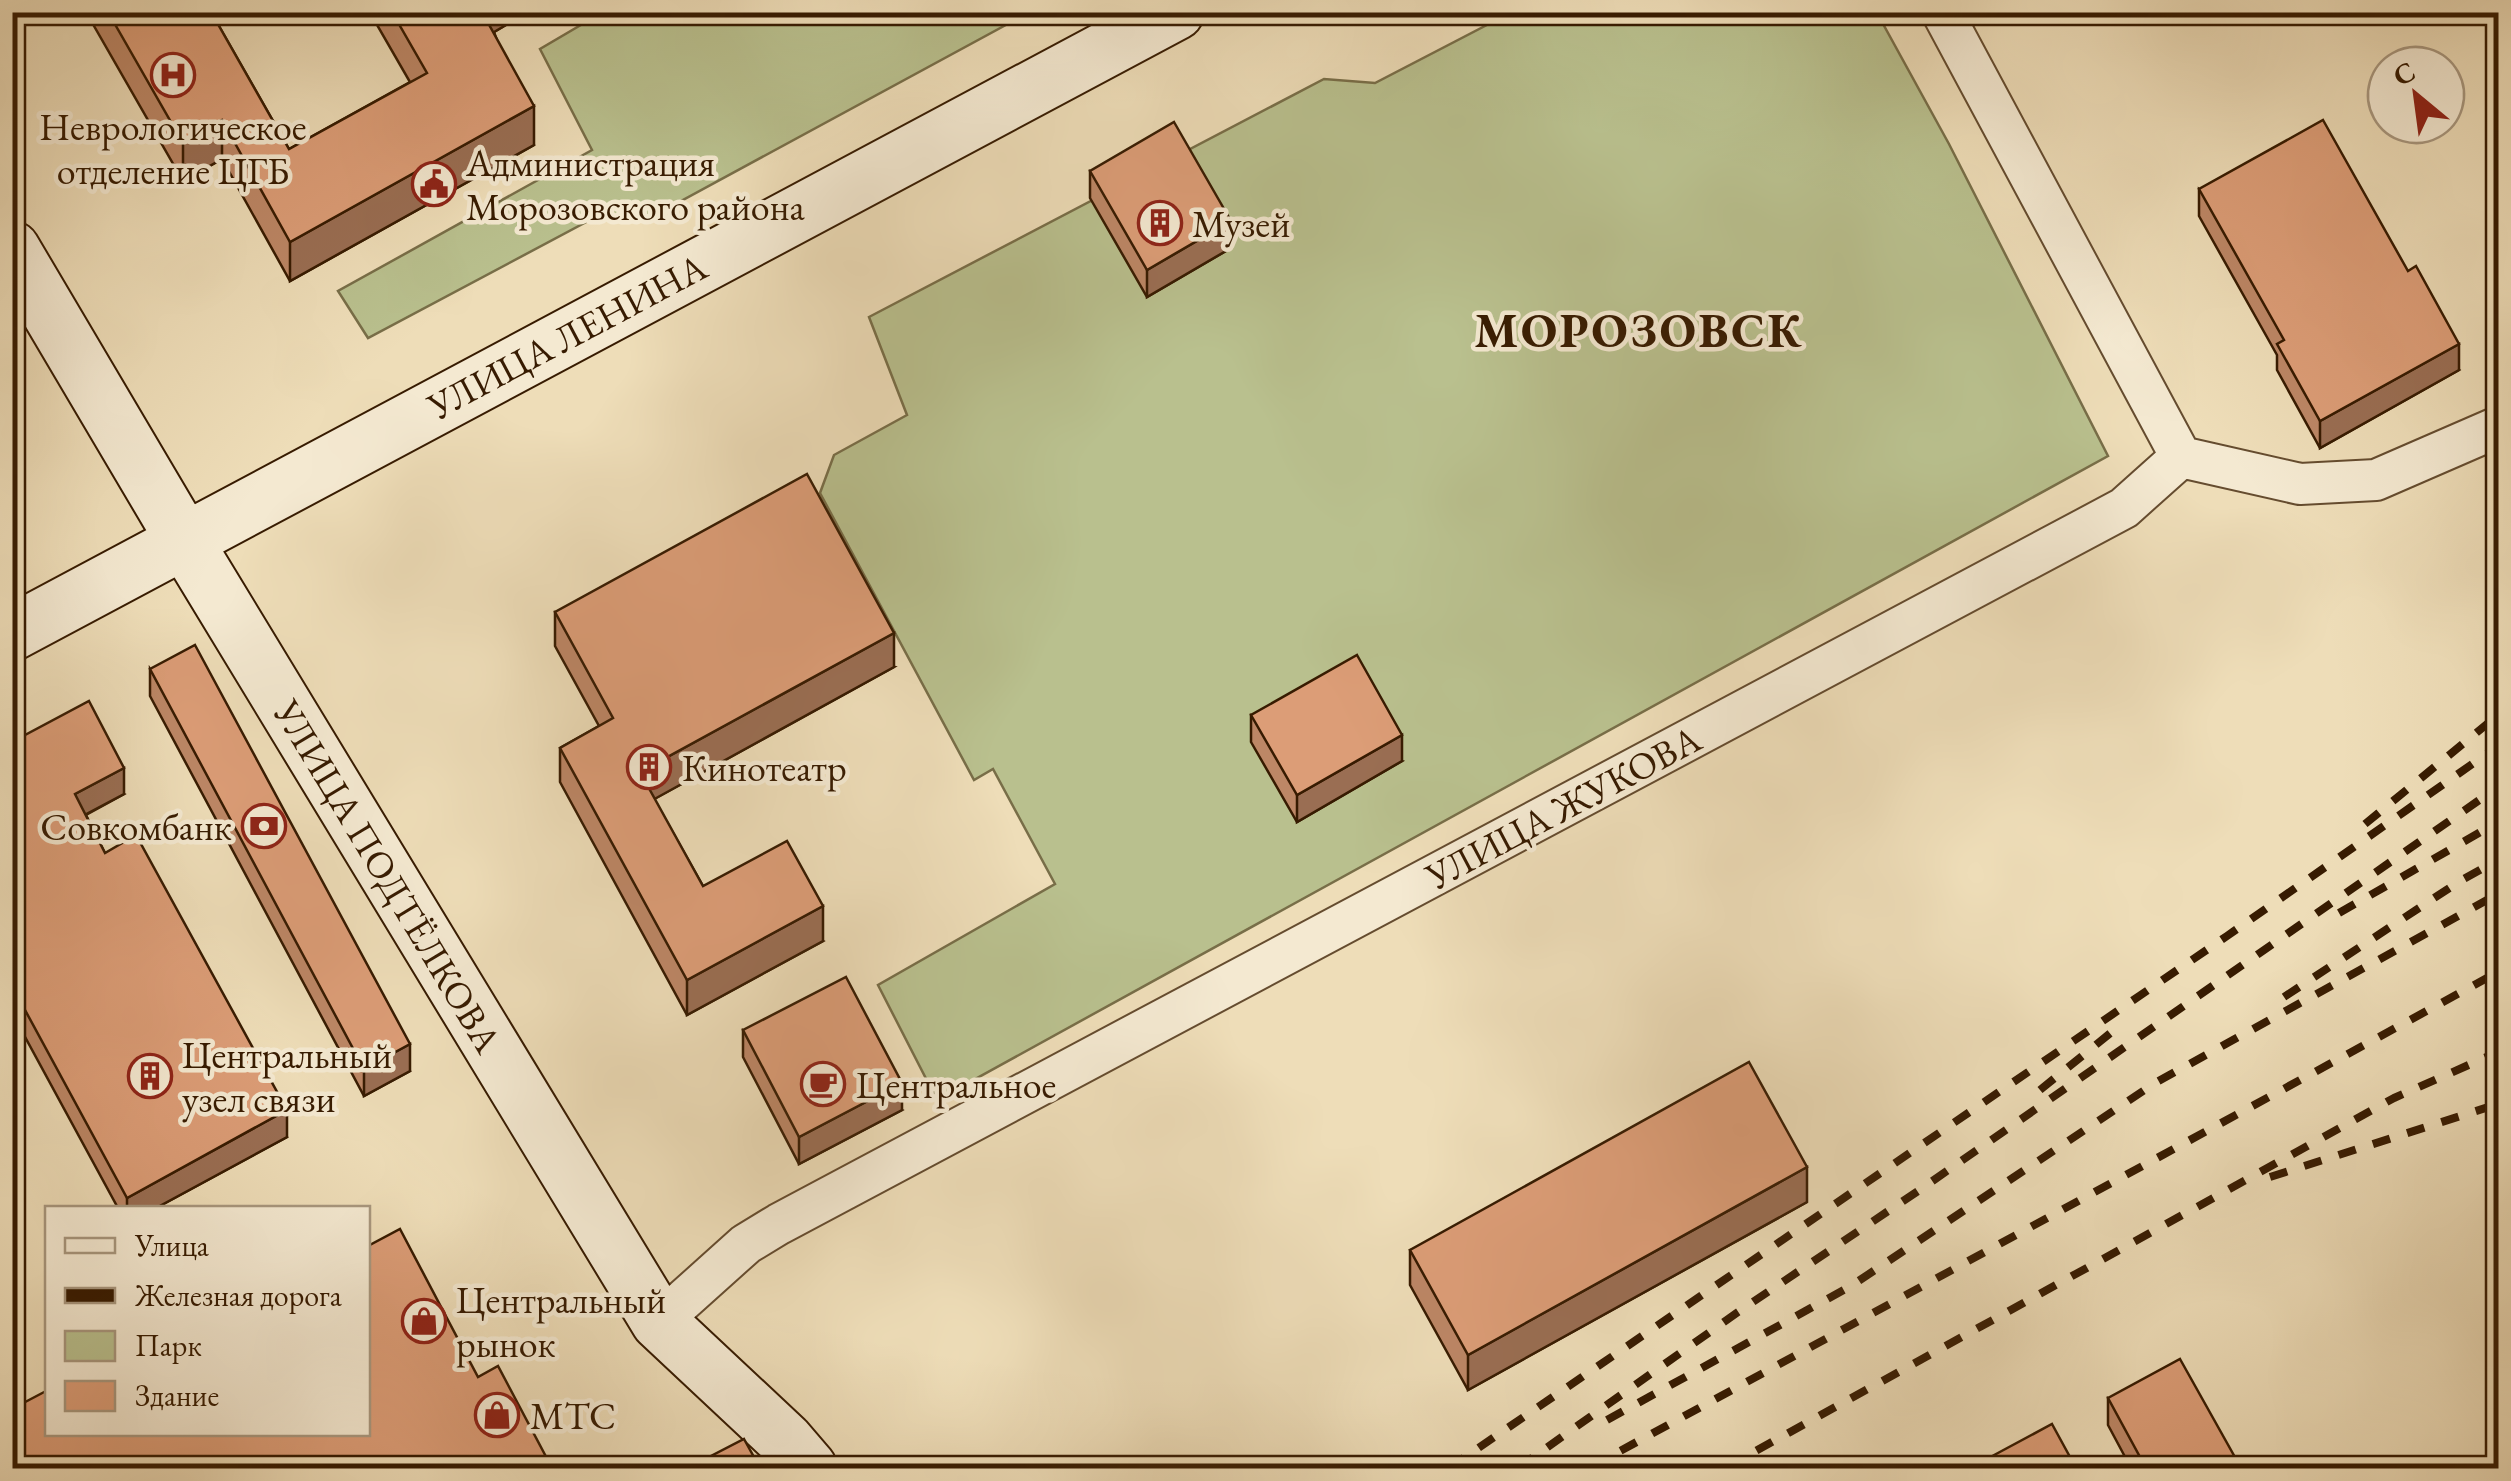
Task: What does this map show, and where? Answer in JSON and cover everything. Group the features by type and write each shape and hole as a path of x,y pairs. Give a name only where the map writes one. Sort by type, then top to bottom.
{"main road":[{"name":"УЛИЦА ЛЕНИНА","path":"12,633 1176,12"},
{"name":"УЛИЦА ПОДТЁЛКОВА","path":"12,248 184,540 659,1322 810,1468"}],"street":[{"path":"1942,12 2181,457 2300,484 2376,480 2498,427"},
{"name":"УЛИЦА ЖУКОВА","path":"659,1322 746,1244 779,1224 2124,508 2181,457"}],"green space":[{"path":"603,12 1028,13 657,214 592,219 368,338 338,291 592,150 540,49"},
{"path":"1512,12 1877,13 1949,144 2108,456 937,1100 878,985 1055,884 993,769 974,780 820,493 834,455 907,415 869,317 1324,79 1375,83"}],"building":[{"path":"108,12 211,12 289,149 427,73 392,12 482,12 534,106 290,242 222,120 183,143"},
{"path":"2323,120 2408,271 2416,266 2459,344 2320,421 2277,344 2284,340 2199,189"},
{"name":"Музей","path":"1174,122 1231,221 1147,270 1090,171"},
{"name":"Кинотеатр","path":"807,474 894,633 640,772 703,886 787,841 823,906 687,980 560,748 613,718 555,612"},
{"path":"195,645 410,1044 364,1069 150,669"},
{"path":"1357,655 1402,735 1297,795 1251,715"},
{"name":"Центральный узел связи","path":"89,701 124,768 75,794 105,853 136,835 287,1110 127,1198 12,986 12,742"},
{"name":"Центральное","path":"846,977 902,1083 799,1137 743,1030"},
{"path":"1749,1062 1807,1167 1468,1355 1410,1250"},
{"path":"400,1229 478,1377 498,1366 552,1468 386,1468 383,1462 370,1468 12,1468 12,1409 45,1392 45,1436 370,1436 370,1245"},
{"path":"2180,1359 2241,1468 2146,1468 2108,1398"},
{"path":"2052,1424 2076,1468 1970,1468"},
{"path":"744,1439 760,1468 718,1468 711,1456"},
{"path":"1026,1459 1031,1468 1008,1468"}],"railway":[{"path":"2365,824 2498,715"},
{"path":"1449,1468 2498,746"},
{"path":"1518,1468 2498,787"},
{"path":"2339,913 2498,822"},
{"path":"2284,997 2498,860"},
{"path":"1607,1420 1851,1286 2155,1083 2498,894"},
{"path":"1589,1468 2498,972"},
{"path":"2040,1090 2118,1027"},
{"path":"1725,1468 2394,1098 2498,1052"},
{"path":"2270,1177 2498,1104"}],"place":[{"name":"Неврологическое отделение ЦГБ","path":"173,75"},
{"name":"Администрация Морозовского района","path":"434,184"},
{"name":"Музей","path":"1160,223"},
{"name":"Кинотеатр","path":"649,767"},
{"name":"Совкомбанк","path":"264,826"},
{"name":"Центральный узел связи","path":"150,1076"},
{"name":"Центральное","path":"823,1084"},
{"name":"Центральный рынок","path":"424,1321"},
{"name":"МТС","path":"497,1415"}],"district":[{"name":"МОРОЗОВСК","path":"1639,330"}]}
